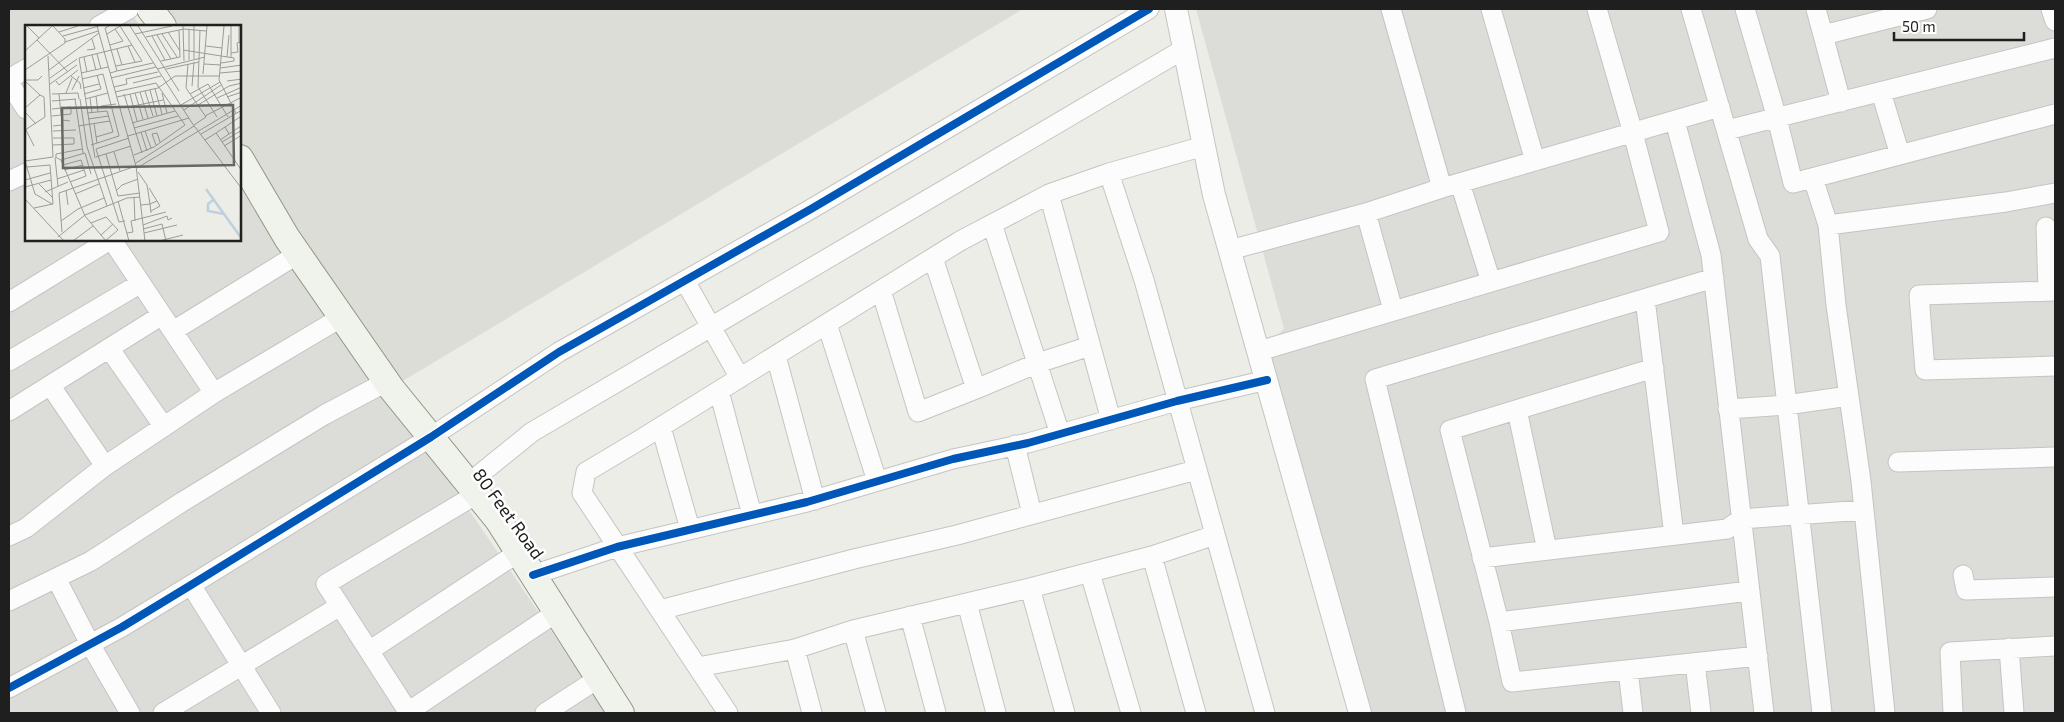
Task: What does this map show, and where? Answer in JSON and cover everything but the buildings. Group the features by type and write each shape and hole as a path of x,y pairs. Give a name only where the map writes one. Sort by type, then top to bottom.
{"main road":[{"path":"150,9 162,25"},
{"name":"80 Feet Road","path":"241,160 298,254 386,382 498,520 622,713"}],"street":[{"path":"101,25 129,9"},
{"path":"9,688 90,644 191,585 430,437 559,352 811,209 1149,9"},
{"path":"1176,9 1214,195 1360,713"},
{"path":"1391,9 1451,186 1491,282"},
{"path":"1491,9 1535,161"},
{"path":"1258,351 1659,232 1597,9"},
{"path":"1691,9 1758,239 1770,256 1822,713"},
{"path":"1745,9 1777,118 1793,183 2055,114"},
{"path":"1816,9 1841,102"},
{"path":"1823,35 1927,9"},
{"path":"2051,9 2055,21"},
{"path":"1727,130 2055,48"},
{"path":"557,612 408,713 326,584 473,489 532,432 1184,50"},
{"path":"9,79 25,70"},
{"path":"1881,92 1900,155"},
{"path":"1230,250 1366,213 1720,107"},
{"path":"1675,121 1712,255 1764,713"},
{"path":"728,713 582,493 586,472 933,258 992,224 1049,194 1109,173 1204,146"},
{"path":"9,181 25,173"},
{"path":"1109,173 1144,280 1265,713"},
{"path":"1814,178 1828,224 1836,305 1864,510 1885,713"},
{"path":"1828,224 2006,202 2055,192"},
{"path":"1049,194 1111,420"},
{"path":"1366,213 1392,310"},
{"path":"992,224 1060,434"},
{"path":"2046,227 2052,291 1919,295 1925,370 2055,366"},
{"path":"9,302 109,241"},
{"path":"112,241 214,393"},
{"path":"173,331 298,254"},
{"path":"933,258 976,389"},
{"path":"1456,713 1375,379 1714,278"},
{"path":"685,281 740,378"},
{"path":"9,361 141,283"},
{"path":"881,290 918,412 1038,363 1090,346"},
{"path":"1645,299 1674,535"},
{"path":"9,411 162,315"},
{"path":"9,536 26,528 105,466 214,393 342,317"},
{"path":"827,324 877,481"},
{"path":"108,348 164,427"},
{"path":"776,356 815,500"},
{"path":"1654,368 1450,430 1499,622 1512,682 1758,656"},
{"path":"534,575 617,547 815,500 953,459 1060,434 1177,401 1267,380"},
{"path":"9,601 91,561 182,502 324,415 386,382"},
{"path":"50,385 105,466"},
{"path":"720,391 752,515"},
{"path":"1728,409 1786,405 1849,396"},
{"path":"1517,410 1547,550"},
{"path":"661,427 690,529"},
{"path":"1015,445 1032,514"},
{"path":"1898,462 2055,457"},
{"path":"660,610 854,558 957,535 1196,470"},
{"path":"1482,558 1727,529 1741,520 1864,510"},
{"path":"698,667 795,649 853,630 1090,573 1152,556 1215,535"},
{"path":"369,651 519,552"},
{"path":"1152,556 1196,713"},
{"path":"1090,573 1130,713"},
{"path":"1963,575 1966,590 2055,587"},
{"path":"56,578 90,644 130,713"},
{"path":"191,585 271,713"},
{"path":"1030,588 1065,713"},
{"path":"1499,622 1749,592"},
{"path":"966,604 996,713"},
{"path":"163,713 340,606"},
{"path":"910,616 936,713"},
{"path":"853,630 876,713"},
{"path":"1953,713 1950,652 2055,646"},
{"path":"2009,648 2014,713"},
{"path":"795,649 812,713"},
{"path":"1695,663 1701,713"},
{"path":"1628,670 1633,713"},
{"path":"545,713 599,678"}],"shaded area":[{"path":"9,9 128,9 139,25 25,25 25,241 241,241 241,174 607,713 9,713"},
{"path":"150,9 1023,9 391,388 241,160 241,25 162,25"},
{"path":"1196,9 2055,9 2055,713 1355,713 1259,351 1284,329"}],"cycle path":[{"path":"9,688 122,627 191,585 431,437 559,352 811,209 1149,9"},
{"path":"533,575 617,547 807,502 953,459 1028,443 1177,401 1267,380"}]}
